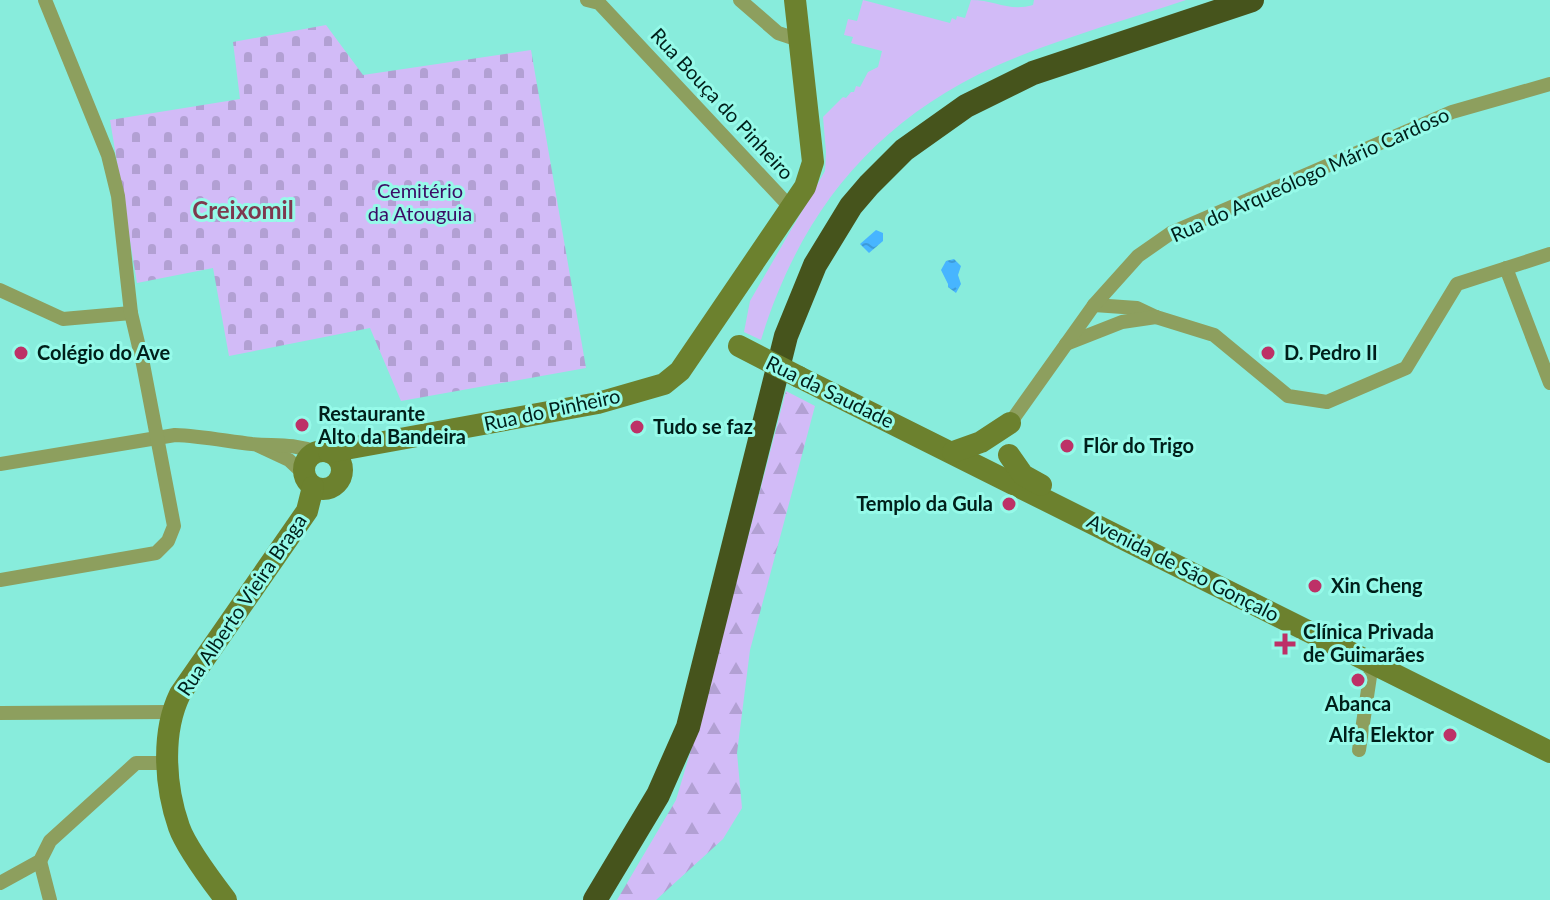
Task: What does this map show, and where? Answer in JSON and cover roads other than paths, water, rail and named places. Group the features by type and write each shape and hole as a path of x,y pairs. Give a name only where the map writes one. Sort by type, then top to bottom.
{"highway":[{"path":"578,900 646,787 666,746 689,670 767,346 794,276 827,216 881,151 915,122 956,96 1032,59 1210,0"},
{"path":"595,900 658,795 688,727 786,336 815,265 851,206 896,157 923,134 966,106 1033,73 1252,0"}],"street":[{"path":"0,580 156,553 168,541 174,526 131,313 118,196 108,155 45,0"},
{"path":"740,0 778,33 799,40"},
{"name":"Rua do Pinheiro","path":"323,452 598,403 664,384 680,371 805,187 813,162 795,0"},
{"name":"Rua Bouça do Pinheiro","path":"595,1 791,208"},
{"name":"Rua do Arqueólogo Mário Cardoso","path":"984,441 1010,423 1094,305 1138,256 1171,233 1452,112 1550,84"},
{"path":"1094,305 1137,308 1214,335 1288,396 1327,402 1406,368 1457,284 1550,254"},
{"path":"1506,268 1550,383"},
{"path":"0,290 63,319 131,313"},
{"path":"1094,305 1122,322"},
{"path":"1066,344 1122,322 1156,317"},
{"name":"Rua da Saudade","path":"709,331 985,469"},
{"path":"984,441 976,455 985,469 1000,469 1008,461 1010,423"},
{"path":"0,464 156,437 201,436 255,444 296,444 340,461 341,476"},
{"path":"953,452 999,439 1009,452"},
{"path":"255,444 289,460 308,481 329,488 371,445"},
{"path":"308,481 306,460 323,452"},
{"name":"Avenida de São Gonçalo","path":"1009,452 1023,475 1043,486 1550,740"},
{"name":"Avenida de São Gonçalo","path":"985,469 1550,752"},
{"name":"Rua Alberto Vieira Braga","path":"226,900 179,828 166,763 171,712 180,694 307,511 308,481"},
{"path":"1359,750 1372,663"},
{"path":"0,713 171,712"},
{"path":"0,883 40,861 50,841 136,763 166,763"},
{"path":"40,861 50,900"}],"water":[{"path":"876,230 883,233 883,241 869,253 860,244"},
{"path":"954,259 961,266 958,275 961,284 956,293 948,287 941,270 946,261"}],"place":[{"name":"Colégio do Ave","path":"21,353"},
{"name":"D. Pedro II","path":"1268,353"},
{"name":"Restaurante Alto da Bandeira","path":"302,425"},
{"name":"Tudo se faz","path":"637,427"},
{"name":"Flôr do Trigo","path":"1067,446"},
{"name":"Templo da Gula","path":"1009,504"},
{"name":"Xin Cheng","path":"1315,586"},
{"name":"Clínica Privada de Guimarães","path":"1285,644"},
{"name":"Abanca","path":"1358,680"},
{"name":"Alfa Elektor","path":"1450,735"}],"district":[{"name":"Creixomil","path":"243,211"}],"park label":[{"name":"Cemitério da Atouguia","path":"420,202"}]}
